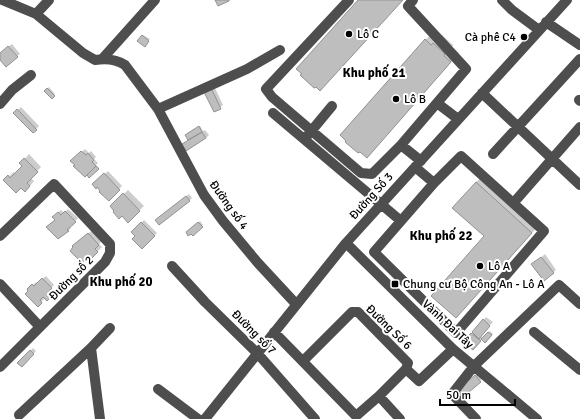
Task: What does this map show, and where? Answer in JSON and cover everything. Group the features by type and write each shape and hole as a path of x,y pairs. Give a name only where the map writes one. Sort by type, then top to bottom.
{"street":[{"name":"Đường số 4","path":"2,0 36,14 84,53 96,60 103,58 118,60 125,65 158,109 204,195 223,222 296,304"},
{"path":"36,14 49,0"},
{"path":"103,58 155,0"},
{"path":"349,0 266,89 272,97 361,173 372,174 400,145 466,69 408,6 413,0"},
{"path":"502,0 512,10 539,30"},
{"name":"Đường Số 3","path":"205,419 346,243 567,0"},
{"path":"546,22 580,45"},
{"path":"158,109 248,69 280,50"},
{"path":"493,154 580,59"},
{"path":"0,104 12,90 32,75"},
{"path":"482,93 580,185"},
{"path":"437,103 458,119"},
{"path":"304,140 332,106"},
{"path":"273,113 401,221"},
{"path":"516,200 580,127"},
{"path":"400,145 434,183"},
{"path":"461,156 544,231 456,333 374,252 401,221 434,183 461,156"},
{"name":"Đường số 2","path":"0,236 54,184 110,244 110,253 105,262 0,367"},
{"name":"Vành Đai Tây","path":"346,243 453,349 537,419"},
{"name":"Đường số 7","path":"172,266 205,302 258,354 315,419"},
{"path":"0,284 40,327"},
{"path":"476,419 452,394 474,366 559,286 580,304"},
{"name":"Đường Số 6","path":"274,332 356,416 406,369 408,363 358,312 352,312 303,361"},
{"path":"19,415 91,348 110,328"},
{"path":"534,332 580,370"},
{"path":"91,348 100,419"},
{"name":"Đường Số 6","path":"406,369 419,382 453,349"},
{"path":"158,389 198,419"},
{"path":"379,396 400,419"}],"building":[{"path":"215,0 229,0 229,1 218,6"},
{"name":"Lô C","path":"358,0 403,0 320,91 316,87 314,88 300,75 302,74 296,69"},
{"path":"142,35 149,41 145,47 137,41"},
{"name":"Lô B","path":"425,39 431,45 433,43 451,62 367,158 360,152 358,153 345,142 346,141 340,135"},
{"path":"8,46 18,57 6,67 0,60 0,53"},
{"path":"47,88 55,96 52,99 44,91"},
{"path":"211,88 221,109 214,112 204,92"},
{"path":"17,109 37,130 33,133 13,113"},
{"path":"199,126 202,132 188,140 185,135"},
{"path":"202,132 206,138 186,151 182,144"},
{"path":"81,151 86,155 88,153 94,160 92,162 96,166 85,177 73,166 75,165 70,161"},
{"path":"24,158 38,172 27,183 30,186 25,192 21,188 16,193 3,180 8,175 10,178 22,166 19,163"},
{"path":"96,166 99,169 89,178 87,175"},
{"path":"104,173 120,190 109,201 99,192 100,191 97,187 96,189 92,184"},
{"name":"Lô A","path":"476,182 532,233 456,318 431,296 484,236 452,208"},
{"path":"123,193 140,211 128,223 122,216 119,219 110,206"},
{"path":"186,196 190,201 159,225 155,220"},
{"path":"65,211 76,222 67,230 69,231 58,239 46,227 55,220 52,217 58,212 61,215"},
{"path":"141,222 155,236 142,249 132,239 135,236 131,232"},
{"path":"198,222 203,227 193,236 191,234 188,236 186,232"},
{"path":"88,233 99,245 95,249 98,252 92,258 88,255 82,263 70,251 73,247 72,246"},
{"path":"541,257 554,273 544,281 531,264"},
{"path":"42,278 52,288 48,292 52,296 47,301 43,297 40,300 42,303 38,307 25,294 28,291 27,289 32,284 34,286"},
{"path":"483,319 490,326 479,339 472,332"},
{"path":"488,332 492,335 485,343 481,339"},
{"path":"471,333 481,341 473,350 463,342"},
{"path":"30,350 34,354 22,367 17,363"},
{"path":"475,375 481,382 463,397 457,390"}],"place":[{"name":"Lô C","path":"349,34"},
{"name":"Cà phê C4","path":"524,37"},
{"name":"Lô B","path":"396,99"},
{"name":"Lô A","path":"480,266"},
{"name":"Chung cư Bộ Công An - Lô A","path":"395,284"}],"district":[{"name":"Khu phố 21","path":"374,72"},
{"name":"Khu phố 22","path":"441,235"},
{"name":"Khu phố 20","path":"121,281"}]}
